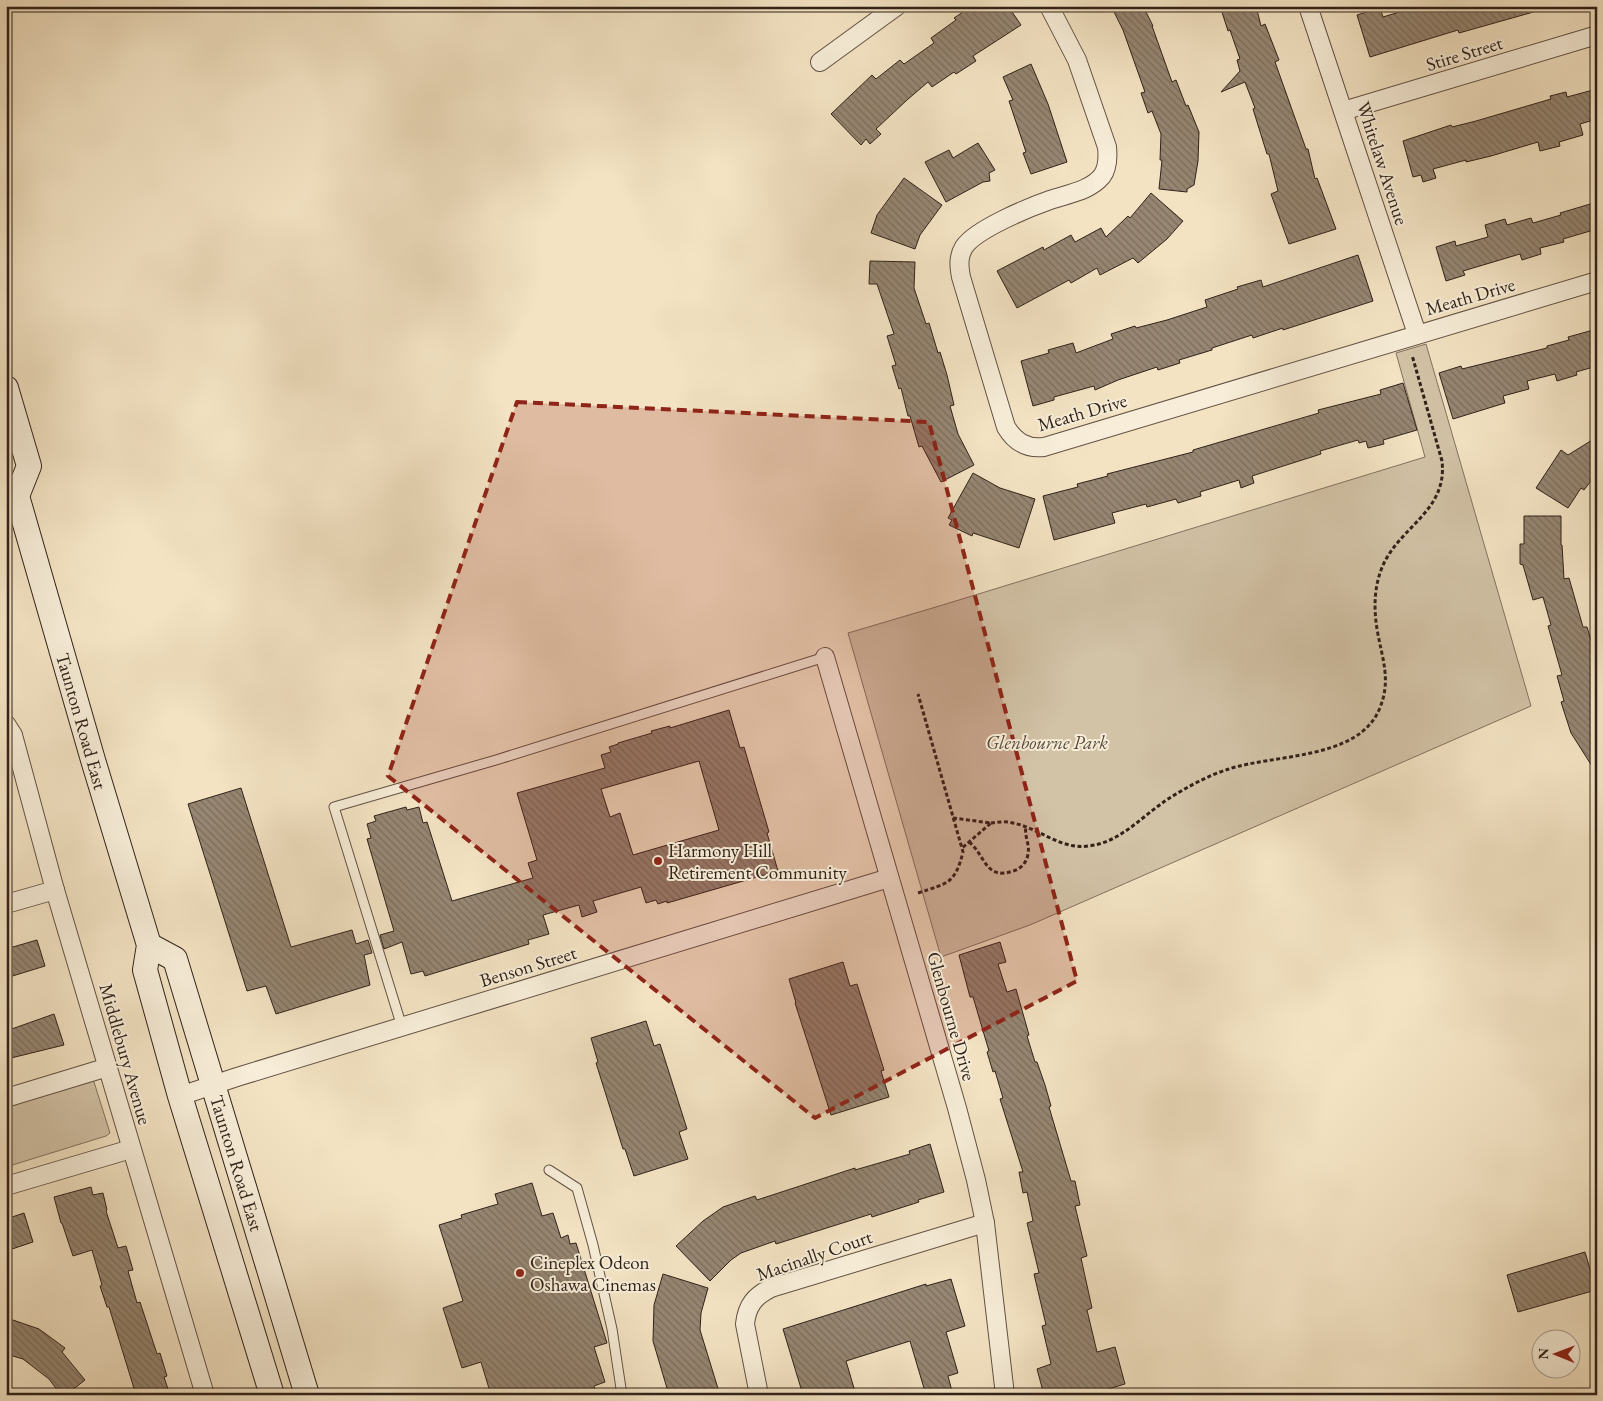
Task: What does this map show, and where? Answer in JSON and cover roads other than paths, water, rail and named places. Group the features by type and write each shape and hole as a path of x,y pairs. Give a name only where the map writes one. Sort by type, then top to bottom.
{"main road":[{"name":"Taunton Road East","path":"6,388 29,466 10,494 149,945 145,970 180,1096 272,1395"},
{"name":"Taunton Road East","path":"149,945 175,959 307,1395"}],"street":[{"path":"820,62 897,6"},
{"name":"Meath Drive","path":"1049,6 1083,74 1108,147 1108,155 1105,171 1096,182 1017,214 976,236 961,254 960,268 964,286 1006,427 1016,441 1029,447 1044,448 1597,281"},
{"name":"Whitelaw Avenue","path":"1308,6 1343,111 1412,336"},
{"name":"Stire Street","path":"1343,111 1597,36"},
{"name":"Glenbourne Drive","path":"825,657 966,1141 985,1223 1004,1395"},
{"name":"Middlebury Avenue","path":"6,724 12,735 131,1149 205,1395"},
{"name":"Benson Street","path":"180,1096 889,878"},
{"path":"6,904 56,890"},
{"path":"6,1098 108,1067"},
{"path":"6,1186 131,1149"},
{"name":"Macinally Court","path":"759,1395 745,1324 746,1313 755,1298 771,1288 985,1223"}],"lane":[{"path":"402,1027 334,807 496,760 825,657"},
{"path":"549,1170 577,1188 593,1245 612,1329 622,1395"}],"place":[{"name":"Harmony Hill Retirement Community","path":"658,861"},
{"name":"Cineplex Odeon Oshawa Cinemas","path":"520,1273"}],"park label":[{"name":"Glenbourne Park","path":"1047,742"}]}
